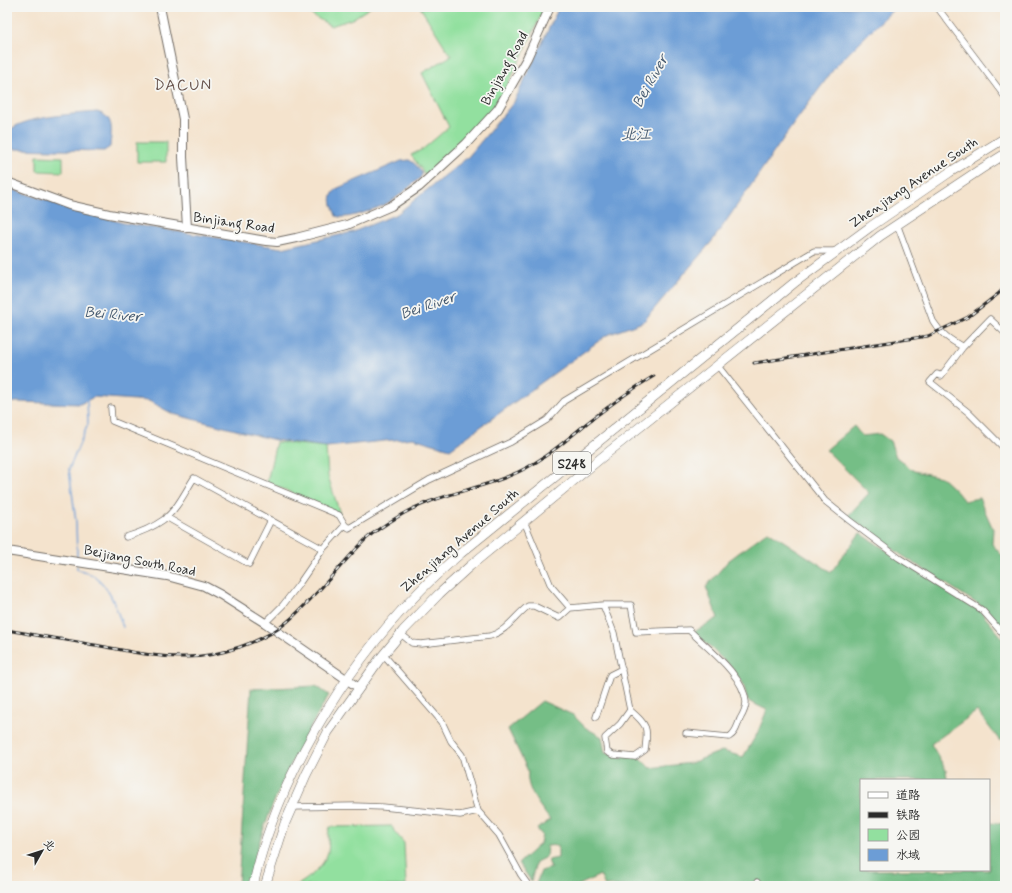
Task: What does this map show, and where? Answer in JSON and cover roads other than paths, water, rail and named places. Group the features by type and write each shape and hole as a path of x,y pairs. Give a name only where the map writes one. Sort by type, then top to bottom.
{"main road":[{"name":"Zhenjiang Avenue South","path":"253,886 271,824 288,783 315,730 360,662 392,621 417,594 443,569 794,283 876,223 950,172 1005,138"},
{"name":"Zhenjiang Avenue South","path":"265,886 292,807 311,764 328,732 383,654 438,594 524,521 880,236 1005,154"},
{"path":"838,251 847,262"},
{"path":"708,354 717,365"}],"street":[{"path":"160,7 183,119 182,157 187,228"},
{"name":"Binjiang Road","path":"7,182 70,205 109,214 277,242 347,225 391,206 418,187 466,144 498,109 527,58 550,7"},
{"path":"937,7 1005,97"},
{"path":"897,224 933,321 947,338 963,347"},
{"path":"111,408 112,421 339,515 345,525 349,528 429,480 511,442 547,420 564,400 814,251 838,251"},
{"path":"1005,333 990,319 963,347 941,376 937,374 930,382 968,412 1005,449"},
{"path":"717,365 825,500 899,558 982,610 1003,634 1005,639"},
{"path":"126,537 145,531 163,520 174,509 194,478 323,549"},
{"path":"166,517 248,564 271,520"},
{"path":"524,521 551,586 570,608"},
{"path":"265,624 299,584 323,549 345,525"},
{"name":"Beijiang South Road","path":"7,551 166,576 204,586 221,595 359,688"},
{"path":"603,605 614,633 630,710 641,720 647,730 645,750 635,757 614,755 607,752 605,738 620,724 630,710"},
{"path":"401,634 412,643 421,644 490,636 509,626 528,606 534,606 559,618 570,608 603,605 631,605 636,632 689,630 726,666 744,692 745,706 732,736 729,738 686,733"},
{"path":"383,654 439,718 451,741 460,752 478,811 499,836 521,875 529,886"},
{"path":"596,717 610,675 622,668"},
{"path":"292,807 376,807 460,815 478,811"}],"water":[{"name":"北江","path":"559,7 896,7 836,66 792,126 713,240 643,322 607,335 450,449 413,438 327,447 275,440 173,414 149,401 94,397 80,404 7,403 7,188 123,223 282,248 353,232 397,214 468,157 514,102"},
{"path":"97,112 107,117 111,126 110,147 104,151 12,149 9,146 9,131 26,122 64,115"},
{"path":"409,160 417,166 422,174 420,178 401,194 388,203 370,211 347,217 336,216 331,198 332,194 338,188 401,161"}],"waterway":[{"path":"77,557 76,522 69,469 88,424 87,399"},
{"path":"77,566 77,569 94,576 105,586 109,592 123,627"}],"railway":[{"path":"754,363 928,336 968,317 1005,287"},
{"path":"7,630 166,657 212,654 253,642 266,636 287,622 308,602 356,549 384,525 411,509 428,502 496,481 528,467 566,441 620,398 654,376"}],"district":[{"name":"DACUN","path":"183,84"}],"water label":[{"name":"Bei River","path":"650,81"},
{"name":"Bei River","path":"428,305"},
{"name":"Bei River","path":"113,314"}]}
